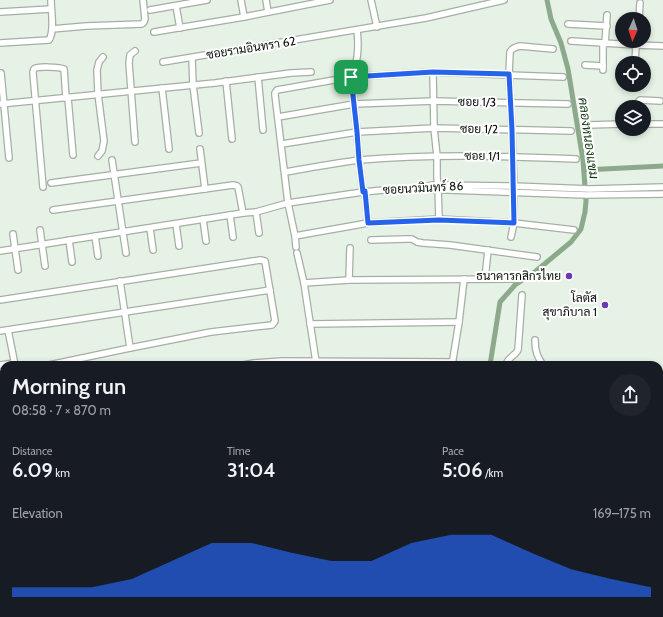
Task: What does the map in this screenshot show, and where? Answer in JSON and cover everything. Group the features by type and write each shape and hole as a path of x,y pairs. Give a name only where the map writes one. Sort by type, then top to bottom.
{"street":[{"path":"0,43 49,40 52,29 51,0"},
{"path":"52,29 142,24 145,20 143,0"},
{"path":"150,10 207,0"},
{"path":"241,0 244,17"},
{"path":"266,0 268,12"},
{"path":"154,32 244,17 330,0"},
{"path":"371,0 377,27"},
{"name":"ซอยรามอินทรา 62","path":"199,133 192,58 426,18 504,0"},
{"path":"639,12 640,3"},
{"path":"176,6 180,28"},
{"path":"0,12 51,9"},
{"path":"586,65 603,68 607,15"},
{"path":"568,24 607,26"},
{"path":"357,30 358,56 354,72 351,77 359,160 368,223"},
{"path":"571,41 615,43"},
{"path":"651,45 663,46"},
{"path":"511,237 514,223 514,192 509,74 510,52 511,49 520,46 554,49"},
{"path":"135,51 130,55 129,63 135,142"},
{"path":"98,156 102,151 104,141 98,94 97,66 104,57"},
{"path":"163,62 192,58"},
{"path":"43,187 33,73 34,69 36,68 61,67 64,69 73,155"},
{"path":"2,104 311,72"},
{"path":"433,72 434,128 439,220"},
{"path":"316,361 304,283 288,203 275,93 277,90 351,77 433,72 563,76"},
{"path":"1,73 2,104 9,158"},
{"path":"258,77 263,130"},
{"path":"226,81 232,138"},
{"path":"162,88 169,149"},
{"name":"ซอย 1/3","path":"278,117 354,104 434,101 568,104"},
{"path":"651,101 660,101"},
{"path":"588,125 615,124"},
{"path":"651,124 663,124"},
{"name":"ซอย 1/2","path":"282,144 357,132 434,128 571,131"},
{"path":"200,149 205,189"},
{"name":"ซอย 1/1","path":"285,172 359,160 436,156 576,159"},
{"path":"112,160 126,253"},
{"path":"50,182 201,163"},
{"path":"53,210 235,185 238,188 243,213"},
{"name":"ซอยนวมินทร์ 86","path":"0,251 256,212 288,203 364,191 417,189 432,185 438,187 514,192 663,194"},
{"name":"ซอยนวมินทร์ 86","path":"438,187 513,186 586,192 663,187"},
{"path":"256,212 259,233"},
{"path":"230,215 233,237"},
{"path":"203,219 206,241"},
{"path":"295,236 368,223 439,220 514,223 574,230"},
{"path":"176,224 179,246"},
{"path":"150,228 153,250"},
{"path":"40,230 45,266"},
{"path":"13,234 18,270"},
{"path":"95,236 98,256"},
{"path":"371,240 412,239 422,243 450,245 537,257"},
{"path":"69,240 72,262"},
{"path":"349,280 350,248"},
{"path":"485,279 488,250"},
{"path":"0,300 260,260 265,261 275,321 272,325 211,332 68,361"},
{"path":"452,361 464,279"},
{"path":"304,283 349,280 519,279"},
{"path":"120,281 130,348"},
{"path":"0,332 270,290"},
{"path":"508,361 516,354 518,350 522,295"},
{"path":"310,324 459,322"},
{"path":"8,330 14,361"},
{"path":"535,340 535,350 541,361"}],"waterway":[{"name":"คลองหนองแขม","path":"491,361 500,302 515,285 536,271 571,242 581,229 585,212 586,201 583,160 568,69 561,43 551,19 547,0"},
{"path":"584,170 663,166"}],"place":[{"name":"ธนาคารกสิกรไทย","path":"569,276"},
{"name":"โลตัส สุขาภิบาล 1","path":"605,305"}],"route":[{"path":"433,72 509,74 514,223 439,220 368,223 366,215 365,191 363,192 359,160 351,77 433,72"}]}
